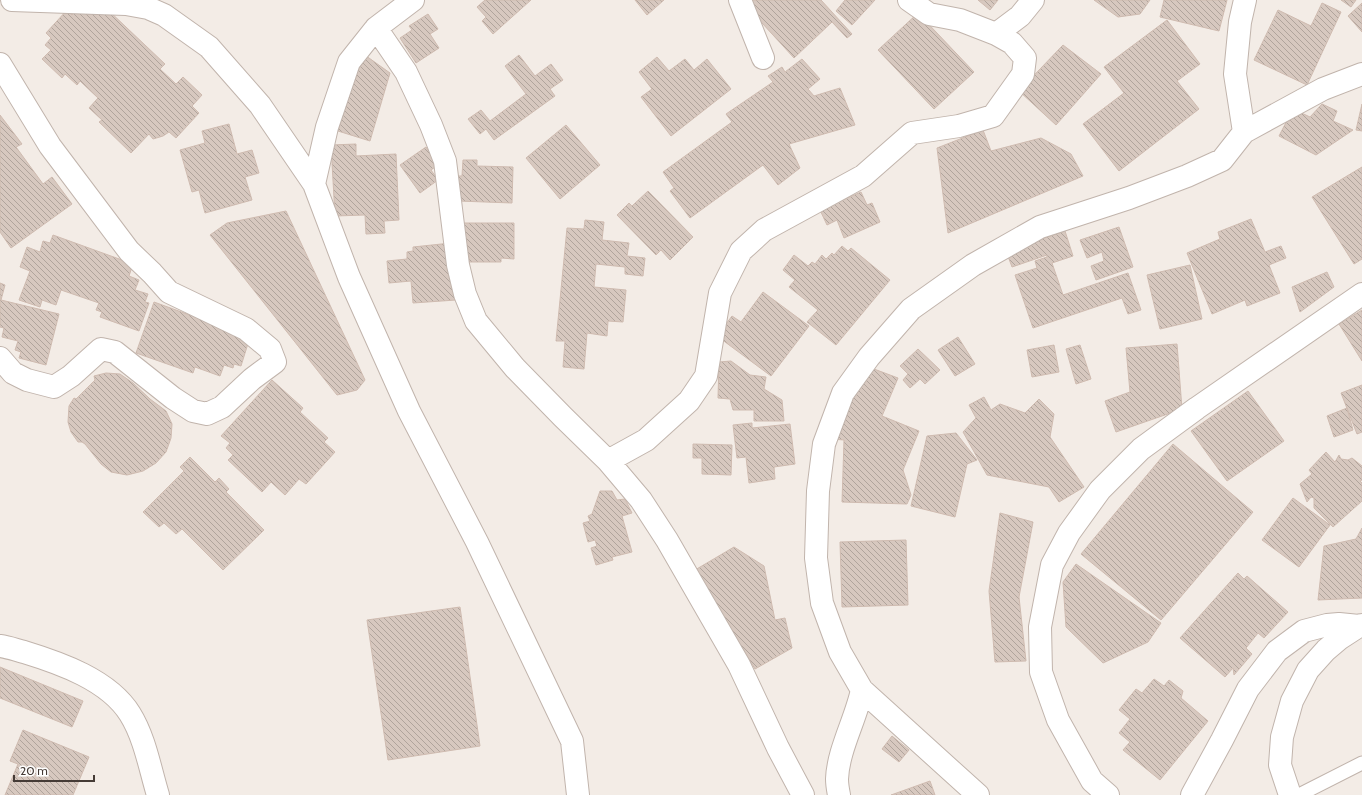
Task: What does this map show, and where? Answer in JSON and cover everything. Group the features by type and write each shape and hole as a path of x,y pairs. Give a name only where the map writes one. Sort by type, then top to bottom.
{"street":[{"path":"12,0 126,4 148,8 164,15 209,47 260,105 314,184 349,277 409,411 477,542 572,741 578,795"},
{"path":"314,184 327,127 349,62 376,28 414,0"},
{"path":"740,0 763,58"},
{"path":"608,461 646,440 694,395 706,376 720,293 741,251 764,230 863,176 912,133 959,126 993,116 1023,74 1025,58 1012,43 996,34 960,20 929,14 908,0"},
{"path":"996,34 1020,16 1033,0"},
{"path":"1244,132 1235,74 1240,22 1245,0"},
{"path":"376,28 406,72 431,124 445,161 458,265 465,294 476,321 515,368 608,461 641,500 670,546 739,665 778,748 803,795"},
{"path":"0,64 12,86 50,146 129,251 169,292 246,329 270,348 275,362 252,379 222,407 207,414 193,411 173,398 115,352 101,349 71,376 54,387 27,380 13,373 0,358"},
{"path":"978,795 862,690 840,652 822,603 816,558 818,491 824,444 843,393 869,357 911,309 973,265 1040,227 1128,198 1187,176 1222,160 1244,132 1323,90 1362,74"},
{"path":"1108,795 1092,781 1058,720 1042,672 1040,627 1052,566 1059,552 1069,533 1100,490 1142,449 1197,408 1362,294"},
{"path":"1192,795 1248,689 1277,651 1304,631 1338,624 1360,625"},
{"path":"1290,795 1280,765 1282,737 1292,701 1308,670 1326,650 1360,625"},
{"path":"0,646 38,656 78,672 99,683 116,697 130,714 141,737 158,795"},
{"path":"838,795 837,779 843,748 860,703 862,690"}],"lane":[{"path":"1299,795 1362,763"}],"building":[{"path":"485,0 531,0 493,34 482,21 486,17 477,7"},
{"path":"635,0 664,0 647,15"},
{"path":"741,0 821,0 852,34 847,38 832,22 794,58"},
{"path":"845,0 875,0 852,25 836,11"},
{"path":"978,0 998,0 990,10"},
{"path":"1094,0 1150,0 1140,14 1118,17"},
{"path":"1164,0 1227,0 1219,31 1160,17"},
{"path":"1341,0 1356,0 1351,7"},
{"path":"1322,3 1341,12 1307,85 1254,60 1278,10 1311,26"},
{"path":"1362,3 1362,32 1348,16"},
{"path":"95,6 107,9 165,64 160,69 176,84 183,77 202,95 192,106 199,113 176,138 169,132 163,136 153,139 149,134 131,153 99,122 102,120 89,108 98,98 80,81 77,85 65,74 62,78 42,59 51,50 45,45 51,38 46,33 67,10 72,15 79,7 86,14"},
{"path":"918,13 974,72 934,109 878,50"},
{"path":"428,14 438,29 430,34 439,48 416,63 400,38 412,30 409,26"},
{"path":"1167,20 1200,64 1177,81 1199,109 1119,171 1083,124 1124,93 1104,67"},
{"path":"1063,45 1101,74 1056,125 1019,91"},
{"path":"362,53 390,73 370,141 338,131"},
{"path":"519,55 535,76 551,64 563,80 550,89 555,96 494,140 486,129 480,134 468,119 481,110 490,121 526,94 505,66"},
{"path":"657,57 669,71 685,59 694,70 707,59 731,89 671,136 641,97 652,89 639,72"},
{"path":"802,59 820,79 808,89 814,96 840,88 855,125 789,144 800,168 778,185 763,165 690,218 670,191 674,188 663,172 732,122 726,114 773,82 768,76 782,67 785,72"},
{"path":"1322,104 1337,111 1333,121 1353,130 1316,155 1279,136 1293,109 1310,117"},
{"path":"1362,104 1362,131 1356,130"},
{"path":"0,115 22,144 16,147 43,184 52,177 72,204 11,248 0,232"},
{"path":"229,124 237,154 252,150 259,173 245,177 252,200 205,213 199,190 192,192 180,150 205,143 202,131"},
{"path":"566,125 600,165 560,199 526,158"},
{"path":"983,130 991,151 1041,138 1071,154 1083,176 948,233 937,148"},
{"path":"356,144 356,156 396,154 399,220 384,221 385,233 366,234 365,215 335,216 331,145"},
{"path":"426,147 438,165 431,170 438,180 420,193 400,165"},
{"path":"463,160 477,160 477,166 513,167 512,203 458,201 452,176 462,176"},
{"path":"1362,167 1362,259 1354,264 1312,197"},
{"path":"648,191 693,237 670,260 661,250 656,255 617,215 629,203 632,206"},
{"path":"861,192 867,205 872,203 880,222 844,238 837,220 827,225 820,210"},
{"path":"286,211 365,380 357,390 337,395 210,235 227,223"},
{"path":"1251,219 1265,252 1281,246 1286,258 1269,265 1280,293 1247,306 1245,300 1212,314 1187,253 1220,239 1218,232"},
{"path":"585,220 604,222 602,240 629,243 627,256 645,258 643,276 625,274 625,267 596,264 594,287 626,290 623,322 608,321 607,336 587,333 584,369 563,367 565,341 556,341 567,228 584,229"},
{"path":"463,223 514,223 514,259 501,258 501,262 469,262 469,254 462,254"},
{"path":"1119,227 1133,267 1096,280 1091,266 1104,261 1102,252 1087,258 1080,240"},
{"path":"1065,231 1073,256 1052,263 1063,295 1128,273 1141,310 1128,314 1122,298 1033,328 1015,275 1037,268 1035,261 1047,257 1047,255 1012,267 1006,251"},
{"path":"53,235 133,264 129,276 139,280 135,290 148,294 145,302 149,303 139,331 100,317 102,312 96,310 99,303 61,290 56,305 42,300 40,307 19,300 30,271 20,267 27,247 40,252 43,241 50,243"},
{"path":"451,243 456,300 413,303 411,281 389,283 387,261 407,259 407,252 413,251 413,247"},
{"path":"842,246 848,251 851,248 890,280 836,345 807,322 818,310 789,287 795,280 783,270 794,255 808,266 812,262 815,264 822,255 826,259 832,253 834,255"},
{"path":"1190,265 1202,319 1160,329 1147,275"},
{"path":"1327,272 1334,287 1300,312 1292,287"},
{"path":"0,283 5,285 1,300 59,314 46,365 19,358 21,352 15,350 18,341 2,337 4,328 0,327"},
{"path":"763,292 809,326 771,376 717,336 732,316 741,322"},
{"path":"154,302 250,337 241,366 234,364 233,368 224,365 220,376 195,367 193,373 136,353"},
{"path":"1362,310 1362,361 1339,324"},
{"path":"958,337 975,364 955,376 938,350"},
{"path":"1177,344 1182,409 1116,432 1105,401 1130,392 1126,348"},
{"path":"1054,345 1059,372 1032,377 1027,350"},
{"path":"1080,345 1091,379 1076,384 1066,349"},
{"path":"918,349 940,370 925,384 920,379 910,388 903,380 908,374 900,366"},
{"path":"731,361 750,375 766,377 764,389 782,400 784,421 754,421 754,410 733,410 730,399 718,398 719,362"},
{"path":"874,369 898,378 882,416 919,431 903,470 911,495 907,504 842,502 844,440 832,439 846,404"},
{"path":"106,373 120,374 133,383 150,399 166,411 172,424 171,438 166,452 156,463 143,471 127,475 111,472 101,464 85,444 78,442 71,432 68,422 69,406 74,398 76,399 95,380 94,376"},
{"path":"272,380 303,408 300,412 328,438 324,442 335,452 306,484 299,479 285,495 271,482 262,492 228,460 233,455 226,448 230,443 221,436"},
{"path":"1362,385 1362,432 1357,434 1341,393"},
{"path":"1248,391 1284,441 1227,481 1191,431"},
{"path":"984,397 991,410 1000,404 1025,413 1039,399 1054,414 1050,437 1084,487 1059,502 1049,487 987,475 963,432 976,418 969,405"},
{"path":"1347,408 1353,430 1334,437 1327,416"},
{"path":"752,423 752,428 790,424 795,464 774,467 775,479 749,483 746,457 737,458 733,425"},
{"path":"956,433 977,460 967,464 955,517 911,506 927,436"},
{"path":"693,444 732,445 731,475 702,474 702,458 693,458"},
{"path":"1173,444 1253,512 1161,620 1081,554"},
{"path":"1326,452 1335,462 1339,455 1341,459 1348,460 1352,458 1362,466 1362,480 1360,481 1362,483 1362,501 1333,527 1314,508 1314,498 1311,497 1307,502 1300,484 1312,474 1309,470"},
{"path":"190,457 215,482 219,478 229,489 226,492 264,530 223,570 182,529 176,534 164,523 159,527 143,512 184,471 180,467"},
{"path":"600,491 612,491 617,500 625,499 632,513 622,516 632,552 612,557 613,560 596,565 591,548 597,546 595,540 588,542 583,523 590,521 588,516 592,514"},
{"path":"1293,498 1330,525 1299,567 1262,540"},
{"path":"1000,513 1033,522 1019,597 1026,661 995,662 989,591"},
{"path":"1362,528 1362,598 1318,600 1324,546 1356,539"},
{"path":"906,540 908,605 842,607 840,542"},
{"path":"734,547 764,566 775,620 785,618 792,648 755,669 695,570"},
{"path":"1076,564 1161,623 1148,642 1103,663 1066,627 1063,582"},
{"path":"1238,573 1244,579 1247,576 1288,612 1264,638 1258,633 1246,648 1252,654 1234,675 1233,668 1225,677 1180,638"},
{"path":"460,607 480,746 388,760 367,620"},
{"path":"0,667 83,701 72,727 0,698"},
{"path":"1154,679 1164,686 1169,680 1183,691 1181,698 1208,721 1160,780 1123,750 1130,742 1119,733 1130,719 1119,710 1136,689 1142,693"},
{"path":"23,730 89,757 73,795 5,795 18,764 10,761"},
{"path":"892,736 909,750 899,762 882,749"},
{"path":"930,781 935,795 891,795"}]}
